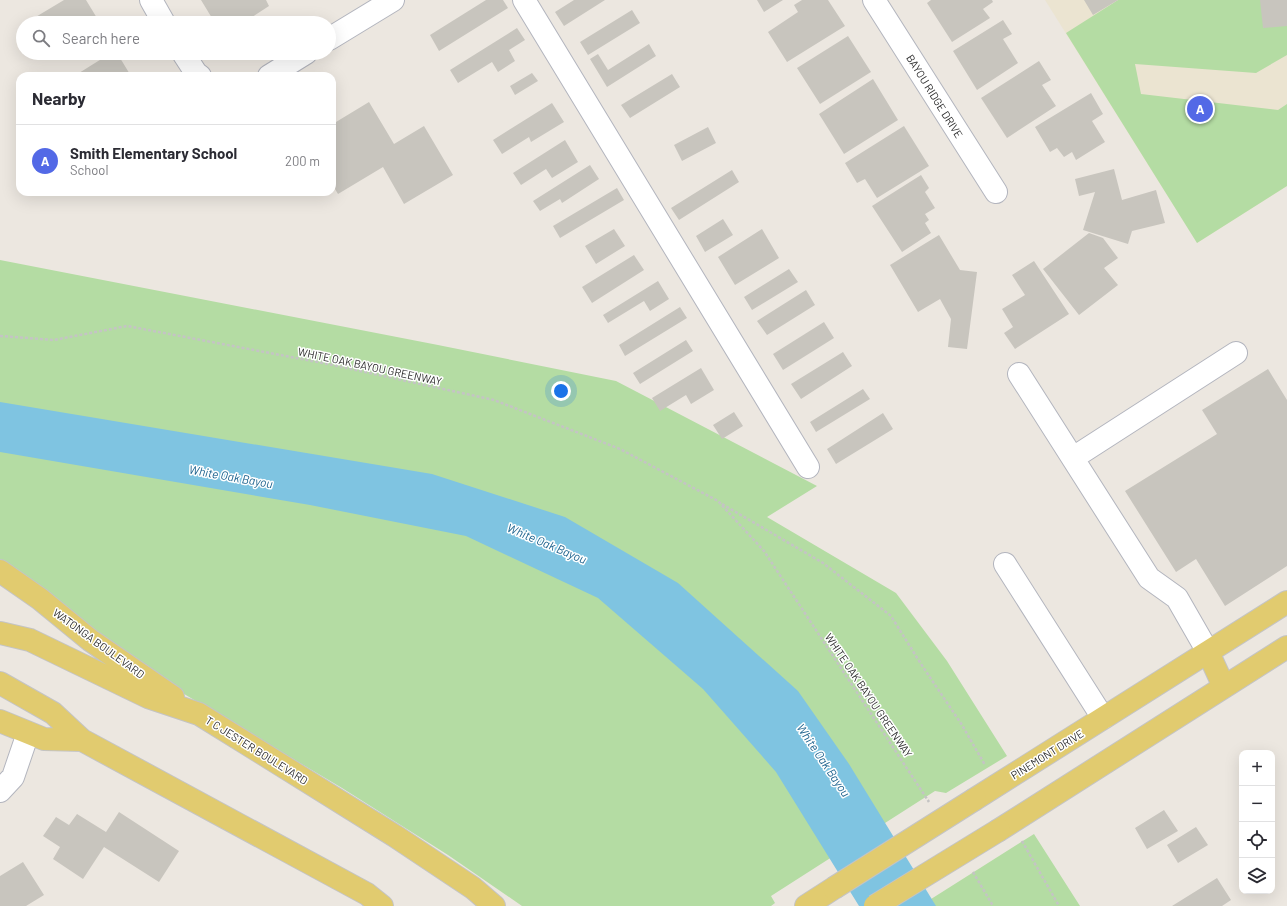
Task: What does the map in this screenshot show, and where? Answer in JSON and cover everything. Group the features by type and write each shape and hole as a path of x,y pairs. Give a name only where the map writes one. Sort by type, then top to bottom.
{"main road":[{"name":"WATONGA BOULEVARD","path":"0,571 40,599 90,640 199,714"},
{"name":"PINEMONT DRIVE","path":"806,906 1287,602"},
{"name":"T C JESTER BOULEVARD","path":"0,633 30,640 148,697 199,714 394,836 473,888 494,906"},
{"path":"875,906 999,830 1287,647"},
{"path":"1208,652 1224,687"},
{"path":"0,683 53,713 82,740 367,894 382,906"},
{"path":"0,721 44,739 82,740"}],"street":[{"path":"151,0 160,16"},
{"path":"336,35 393,0"},
{"path":"524,0 808,467"},
{"name":"BAYOU RIDGE DRIVE","path":"874,0 996,192"},
{"path":"188,60 195,72"},
{"path":"275,72 295,60"},
{"path":"1073,458 1236,353"},
{"path":"1020,374 1150,578 1177,598 1208,652"},
{"path":"1005,564 1103,718"},
{"path":"0,791 13,776 28,733"}],"path":[{"name":"WHITE OAK BAYOU GREENWAY","path":"0,336 54,340 127,326 328,364 494,400 620,449 718,502 823,563 891,616 962,725 987,768"},
{"name":"WHITE OAK BAYOU GREENWAY","path":"718,502 764,551 931,804"},
{"path":"1021,839 1059,906"},
{"path":"971,869 993,906"}],"shaded area":[{"path":"1045,0 1287,0 1287,186 1197,243"}],"green space":[{"path":"1118,0 1287,0 1287,55 1256,73 1135,64 1141,94 1278,110 1287,104 1287,186 1197,243 1066,33"},
{"path":"0,260 616,381 817,486 767,517 896,593 947,661 1007,756 946,793 935,791 771,896 775,903 771,906 522,906 448,855 342,788 127,660 29,584 0,559"},
{"path":"1034,834 1080,906 920,906"}],"water":[{"name":"White Oak Bayou","path":"0,402 432,474 565,517 678,583 798,691 849,764 936,906 859,906 776,772 703,689 598,598 466,536 310,505 0,452"}],"building":[{"path":"64,0 86,0 96,16 37,16"},
{"path":"201,0 266,0 269,6 254,16 211,16"},
{"path":"486,0 503,0 508,8 439,51 430,35"},
{"path":"574,0 605,0 564,26 555,12"},
{"path":"757,0 783,0 764,12"},
{"path":"802,0 828,0 845,26 787,62 768,32 798,12 794,5"},
{"path":"931,0 992,0 993,2 983,9 990,18 952,42 927,3"},
{"path":"1084,0 1118,0 1093,15"},
{"path":"1260,0 1287,0 1287,26 1263,28"},
{"path":"632,10 640,23 588,55 580,42"},
{"path":"1003,20 1012,34 1003,39 1018,63 977,90 953,51"},
{"path":"517,28 525,40 509,50 515,61 498,72 492,62 458,83 450,70"},
{"path":"848,36 871,72 820,104 797,68"},
{"path":"649,44 656,56 607,87 590,59 598,54 608,70"},
{"path":"100,60 121,60 129,72 81,72"},
{"path":"1039,61 1051,80 1042,85 1056,106 1007,138 981,98"},
{"path":"532,73 538,81 515,95 510,86"},
{"path":"672,74 680,87 630,118 621,105"},
{"path":"873,79 898,120 844,154 819,114"},
{"path":"1091,93 1103,114 1092,121 1105,142 1076,160 1072,152 1064,157 1057,148 1050,152 1035,127"},
{"path":"369,102 394,144 424,126 453,175 404,204 383,167 338,194 336,191 336,122"},
{"path":"552,103 564,122 531,142 529,137 502,154 493,140"},
{"path":"904,126 929,166 877,198 865,179 857,183 845,163"},
{"path":"708,127 716,143 682,161 674,145"},
{"path":"565,140 578,162 552,178 546,169 521,185 513,173"},
{"path":"590,165 599,179 562,203 560,199 540,211 533,201"},
{"path":"1114,169 1122,200 1156,190 1165,223 1132,231 1128,244 1083,230 1095,192 1079,196 1075,179"},
{"path":"732,170 739,182 679,220 671,208"},
{"path":"921,175 929,188 925,192 935,208 925,214 929,220 925,223 931,233 902,252 872,206"},
{"path":"617,188 624,200 560,238 553,226"},
{"path":"723,219 733,235 705,252 696,236"},
{"path":"614,229 625,246 596,264 585,246"},
{"path":"762,229 779,258 735,285 718,257"},
{"path":"1089,233 1103,238 1118,258 1104,268 1118,285 1079,315 1043,269"},
{"path":"939,235 960,270 977,272 967,349 948,347 951,319 940,299 918,312 890,265"},
{"path":"634,255 644,270 592,303 582,287"},
{"path":"1034,261 1069,314 1015,349 1004,333 1013,327 1002,309 1025,295 1012,275"},
{"path":"789,269 798,282 752,310 744,297"},
{"path":"658,281 669,299 650,311 644,301 608,323 603,315"},
{"path":"806,290 815,305 767,335 757,321"},
{"path":"680,307 687,318 625,356 619,345"},
{"path":"824,322 834,338 783,370 773,354"},
{"path":"686,340 693,351 640,384 633,373"},
{"path":"843,352 852,366 801,399 791,384"},
{"path":"701,368 714,390 691,404 686,395 660,411 652,398"},
{"path":"1268,369 1287,400 1287,566 1225,606 1196,559 1176,572 1125,491 1217,434 1202,410"},
{"path":"863,389 870,399 816,432 810,422"},
{"path":"734,412 743,426 722,439 713,425"},
{"path":"883,413 893,429 836,464 827,449"},
{"path":"1164,810 1178,831 1147,849 1135,828"},
{"path":"119,812 179,851 159,882 104,847 83,879 53,859 60,847 43,836 56,817 69,825 77,814 106,832"},
{"path":"1196,827 1208,845 1178,863 1167,845"},
{"path":"23,862 44,895 26,906 0,906 0,876"},
{"path":"1217,878 1231,900 1222,906 1172,906"}],"place":[{"name":"Smith Elementary School","path":"1200,109"}]}
